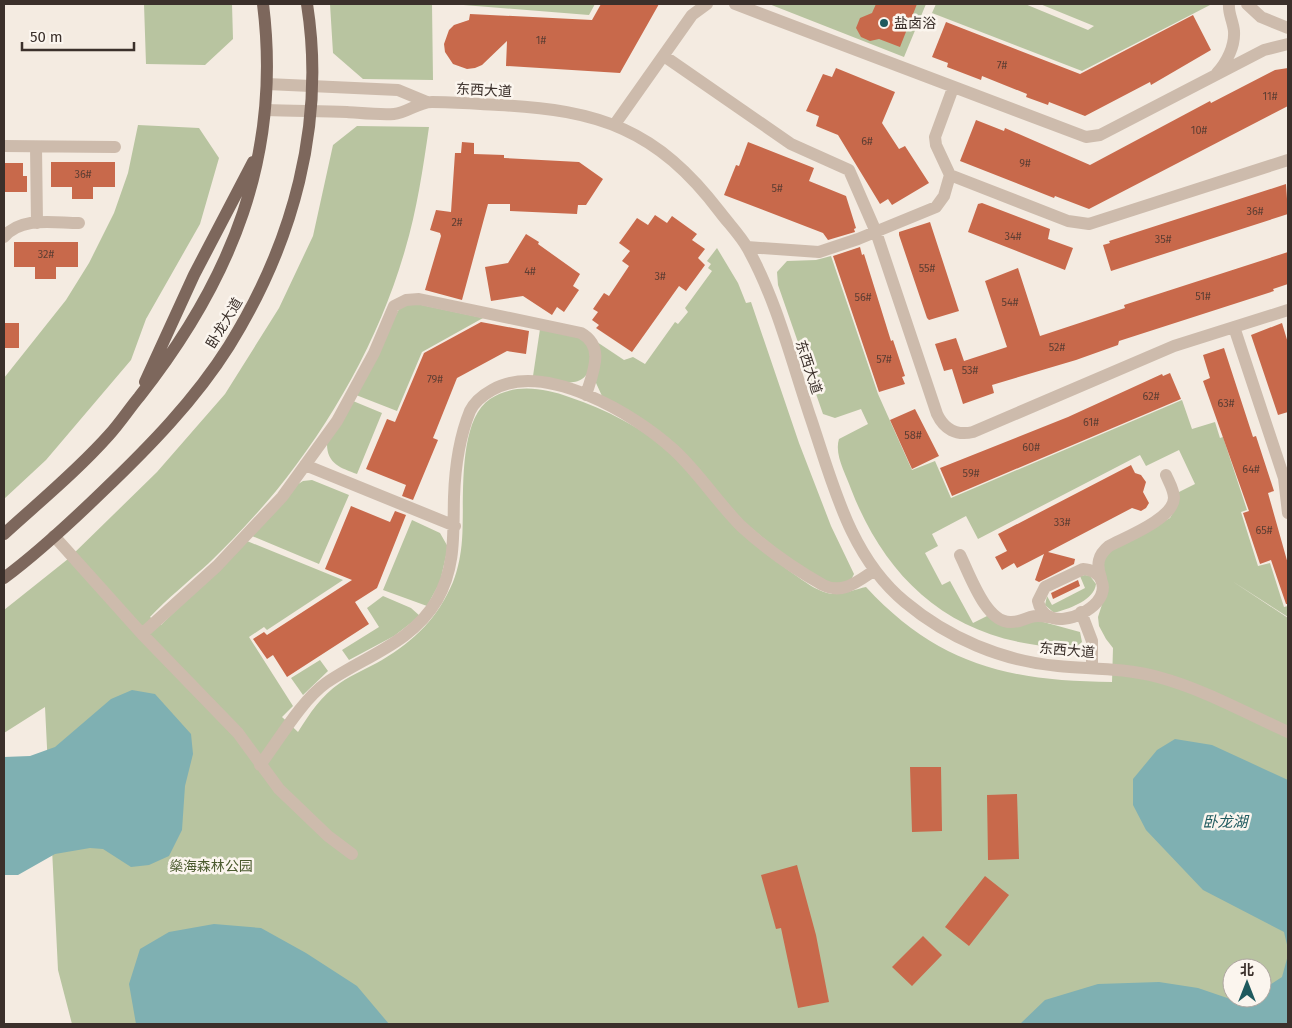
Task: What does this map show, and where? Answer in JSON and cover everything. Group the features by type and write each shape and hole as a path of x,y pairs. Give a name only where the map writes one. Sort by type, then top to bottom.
{"main road":[{"name":"卧龙大道","path":"4,534 57,487 109,435 162,369 221,272 251,192 261,146 266,110 267,84 267,36 263,4"},
{"name":"卧龙大道","path":"4,578 54,536 138,458 193,395 228,347 254,301 280,244 298,191 312,111 311,30 307,4"},
{"path":"138,398 194,274 261,146"}],"street":[{"path":"615,124 692,15 707,4"},
{"path":"734,4 1080,136 1092,137 1270,48 1288,44"},
{"path":"1215,76 1223,67 1233,43 1234,30 1228,4"},
{"path":"1247,4 1261,18 1288,28"},
{"path":"664,56 791,144 848,170 876,232 937,414 942,424 956,433 973,432 1174,346 1288,310"},
{"path":"267,84 398,90 427,102"},
{"path":"747,247 819,252 876,232 936,207 944,196 950,175 949,168 936,145 935,137 953,88"},
{"name":"东西大道","path":"266,110 397,114 427,102 562,110 615,124 669,157 704,190 747,247 762,278 780,327 841,509 875,570 903,601 937,627 971,644 1011,658 1054,666 1123,669 1172,682 1288,732"},
{"path":"4,146 115,147"},
{"path":"36,147 37,223"},
{"path":"950,175 1068,221 1089,224 1288,160"},
{"path":"4,237 17,226 37,223 79,223"},
{"path":"142,634 217,566 282,497 337,421 374,353 394,306 406,300 418,299 581,333 593,342 596,353 596,362 586,395"},
{"path":"1234,327 1284,478 1288,513"},
{"path":"260,765 306,704 325,684 404,636 418,626 430,611 439,597 452,559 456,473 462,434 470,411 482,396 510,382 527,380 547,383 586,395 623,413 658,436 692,468 740,524 780,559 797,571 830,589 843,589 875,570"},
{"path":"305,465 454,526"},
{"path":"960,555 986,606 994,617 1007,622 1015,622 1032,615 1063,620 1081,612 1098,601 1102,589 1098,567 1102,552 1109,546 1158,520 1170,510 1174,496 1166,476"},
{"path":"54,536 142,634 238,733 260,765 302,812 352,854"},
{"path":"1048,617 1040,609 1038,601 1046,587 1083,569 1094,571 1101,578"},
{"path":"1081,612 1092,641 1092,668"}],"green space":[{"path":"144,4 232,4 233,39 205,65 146,64"},
{"path":"330,4 432,4 433,80 363,79 333,53"},
{"path":"451,4 595,4 589,15"},
{"path":"769,4 926,4 904,57"},
{"path":"936,4 1025,4 1088,30 1094,26 1040,4 1212,4 1082,71 932,13"},
{"path":"138,125 199,128 219,158 200,224 146,319 131,360 46,460 4,499 4,378 66,300 89,263 114,213 128,173"},
{"name":"燊海森林公园","path":"357,126 429,127 413,220 395,282 368,346 335,407 317,436 276,491 209,563 150,617 161,625 247,541 343,580 267,630 264,627 249,637 293,706 282,717 298,732 316,705 327,693 340,683 382,660 405,644 424,627 440,607 453,582 460,556 464,464 472,426 479,410 490,399 499,394 519,389 549,391 583,402 623,420 648,435 671,453 763,549 780,564 818,590 836,594 866,587 920,635 948,651 977,663 1008,672 1040,678 1112,682 1113,648 1099,626 1098,617 1105,595 1104,558 1111,550 1170,518 1178,504 1179,492 1195,484 1179,450 1146,466 1140,455 978,539 966,516 932,534 938,546 925,553 942,585 950,581 973,623 987,616 1036,620 1080,632 1082,642 1077,646 1071,647 1024,643 993,635 965,623 939,608 916,590 896,569 879,545 864,518 841,464 838,445 839,439 868,424 861,409 835,418 823,414 778,285 777,272 787,261 816,260 831,256 878,394 912,470 935,461 951,498 1182,400 1192,429 1215,422 1220,438 1223,437 1247,510 1241,512 1258,566 1270,563 1284,607 1288,606 1288,617 1232,581 1288,618 1288,1024 72,1024 58,970 45,707 4,733 4,610 68,559 157,472 225,394 279,308 313,236 333,145"},
{"path":"717,248 738,283 746,303 751,302 799,443 831,526 854,574 850,582 835,585 800,568 745,523 720,495 602,396 596,383 597,342 624,360 633,357 645,364 675,322 678,324 688,312 685,308 712,271 708,268 711,264 707,261"},
{"path":"406,304 417,304 483,318 422,352 397,411 356,395 399,309"},
{"path":"540,329 584,339 590,351 590,365 587,374 582,379 575,382 558,382 533,376"},
{"path":"353,401 382,413 357,474 340,467 332,461 327,444"},
{"path":"312,480 349,495 319,564 252,536 295,486 303,481"},
{"path":"412,520 440,533 448,547 440,582 427,606 383,590"},
{"path":"1080,576 1090,576 1096,584 1091,595 1086,599 1075,606 1057,612 1053,612 1045,605 1047,596 1052,605 1085,588"},
{"path":"383,596 411,608 420,616 394,636 349,660 342,650 379,627 367,608"},
{"path":"320,660 328,671 303,695 291,678"}],"water":[{"path":"132,690 155,694 191,734 193,754 185,786 182,830 169,856 149,865 131,867 103,849 90,848 55,854 18,875 4,875 4,757 30,756 55,747 111,699"},
{"name":"卧龙湖","path":"1175,739 1212,745 1288,780 1288,949 1284,932 1203,890 1146,830 1133,805 1133,779 1157,750"},
{"path":"214,924 261,928 306,953 357,986 389,1024 136,1024 129,984 140,949 169,932"},
{"path":"1288,955 1288,1024 1020,1024 1045,1000 1098,984 1159,982 1198,988 1222,996 1222,1008 1272,1008 1272,984 1282,977"}],"building":[{"path":"601,4 659,4 620,73 506,66 507,41 482,65 475,68 467,69 453,64 445,52 444,44 449,30 454,25 469,20 470,14 592,20"},
{"name":"盐卤浴","path":"876,4 917,4 900,47 879,39 870,41 861,37 856,28 860,18 872,13"},
{"path":"1193,15 1211,50 1151,85 1150,82 1085,116 1049,102 1048,105 1026,97 1027,94 982,76 981,80 947,67 948,63 932,57 946,22 1080,74"},
{"path":"836,68 895,92 882,123 899,149 905,146 929,183 892,205 888,199 880,204 838,135 816,126 819,116 806,111 823,74 832,77"},
{"path":"1288,68 1288,106 1089,209 1055,196 1054,198 960,161 976,120 1004,131 1005,128 1090,165 1210,101 1211,103 1275,70"},
{"path":"462,142 474,143 474,154 504,155 504,158 579,162 603,179 586,205 578,205 577,214 510,211 510,204 488,204 462,300 425,290 441,236 440,233 430,230 436,210 451,212 455,153 461,153"},
{"path":"748,142 814,168 809,181 846,196 856,228 854,229 855,232 828,240 823,233 724,195 736,165 739,166"},
{"path":"51,162 115,162 115,187 93,187 93,199 72,199 72,187 51,187"},
{"path":"4,163 23,163 23,176 27,176 27,192 4,192"},
{"path":"1286,184 1288,214 1111,271 1103,245 1110,243 1109,241"},
{"path":"982,203 1050,229 1048,239 1073,248 1065,270 968,232 978,204"},
{"path":"655,215 667,223 672,216 697,234 692,240 705,249 698,258 705,265 686,291 679,286 632,352 596,328 599,325 592,320 598,312 593,309 604,293 609,296 629,266 622,261 630,251 619,243 637,218 648,225"},
{"path":"930,222 959,311 929,320 899,232"},
{"path":"526,234 580,274 573,286 579,290 564,312 557,307 552,315 523,296 491,301 485,267 508,263"},
{"path":"14,242 78,242 78,267 56,267 56,279 35,279 35,267 14,267"},
{"path":"860,247 862,255 864,254 891,341 893,340 905,376 902,377 905,384 879,392 833,256"},
{"path":"1288,252 1288,284 1273,289 1274,291 1119,341 1118,345 1076,360 992,385 994,393 963,404 952,369 944,371 935,344 956,338 964,361 1007,347 985,281 1018,268 1040,336 1125,308 1124,305"},
{"path":"481,322 529,331 526,354 507,351 457,378 433,438 438,440 413,500 402,496 406,485 366,469 387,419 395,422 424,353"},
{"path":"4,323 19,323 19,348 4,348"},
{"path":"1282,323 1288,343 1288,412 1278,415 1251,335"},
{"path":"1224,348 1253,437 1256,436 1274,491 1268,493 1288,564 1288,604 1286,604 1271,560 1260,564 1243,513 1249,511 1203,381 1210,378 1203,355"},
{"path":"1170,373 1181,399 952,496 940,468 1068,417 1162,374 1163,376"},
{"path":"915,409 939,456 912,469 890,420"},
{"path":"1131,465 1135,473 1141,475 1146,482 1143,492 1149,503 1146,508 1141,511 1132,508 1048,552 1075,559 1074,564 1039,582 1035,580 1044,554 1017,568 1014,563 1002,570 995,557 1007,551 998,534"},
{"path":"351,506 390,522 395,511 406,515 377,588 355,602 369,624 287,677 273,655 267,659 253,639 264,632 267,635 352,580 325,569"},
{"path":"1078,580 1080,586 1053,599 1051,593"},
{"path":"910,767 941,767 942,831 912,832"},
{"path":"1017,794 1019,859 988,860 987,795"},
{"path":"797,865 816,935 829,1002 798,1008 781,928 776,929 761,875"},
{"path":"985,876 1009,895 969,946 945,927"},
{"path":"923,936 942,955 912,986 892,967"}],"place":[{"name":"盐卤浴","path":"884,23"}]}
